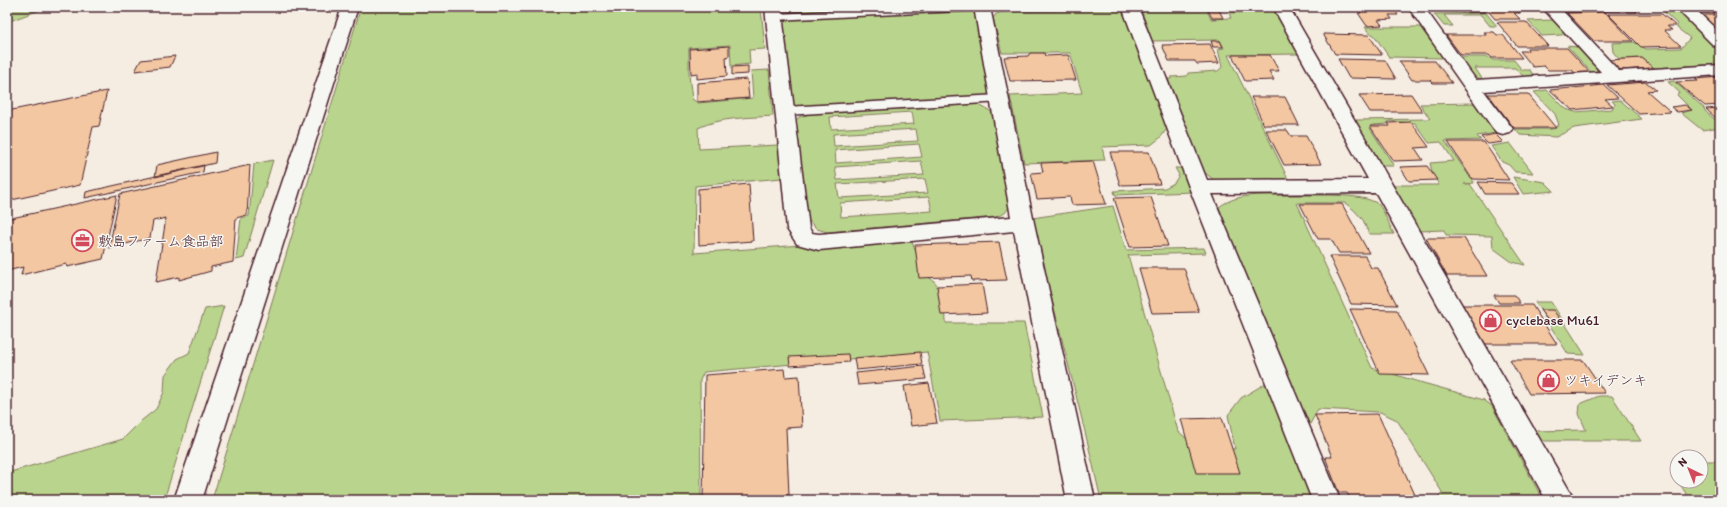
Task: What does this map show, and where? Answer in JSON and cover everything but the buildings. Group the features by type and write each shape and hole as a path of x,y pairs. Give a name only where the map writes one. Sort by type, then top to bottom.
{"street":[{"path":"188,500 350,7"},
{"path":"981,7 1023,223 1081,500"},
{"path":"1130,7 1200,187 1326,500"},
{"path":"1281,7 1561,500"},
{"path":"1416,7 1503,129"},
{"path":"1550,7 1615,77"},
{"path":"1683,7 1720,42"},
{"path":"774,12 798,229 805,239 819,242 1023,223"},
{"path":"1471,86 1720,70"},
{"path":"1200,187 1382,186"}],"lane":[{"path":"774,12 981,7"},
{"path":"785,111 998,99"}],"green space":[{"path":"7,7 48,7 7,22"},
{"path":"361,7 761,7 765,49 749,50 750,64 731,66 730,45 689,48 689,75 692,99 698,103 753,98 751,71 769,70 773,116 725,120 707,124 698,128 699,149 778,145 782,178 695,186 694,253 896,238 912,242 924,274 934,281 945,296 946,323 1024,323 1043,417 940,421 927,352 704,372 700,380 701,500 212,500"},
{"path":"768,7 975,7 994,97 790,108"},
{"path":"1190,7 1205,7 1211,19 1231,18 1229,13 1242,12 1252,7 1272,7 1299,54 1228,55 1290,183 1225,183 1214,180 1204,172 1168,79 1171,79 1171,77 1187,76 1188,73 1218,71 1222,67 1218,49 1224,48 1220,40 1152,41 1141,9 1184,10"},
{"path":"1290,7 1351,7 1352,9 1291,10"},
{"path":"1115,9 1125,12 1170,125 1160,138 1151,145 1102,147 1105,160 1024,163 1010,96 1082,93 1070,53 1002,53 993,18 996,14 1002,12"},
{"path":"1664,12 1680,12 1720,48 1720,64 1654,68 1642,58 1619,59 1613,52 1612,43 1634,42 1646,49 1681,48 1690,38 1677,28 1677,24"},
{"path":"1486,13 1497,26 1490,26 1481,15 1444,15 1453,26 1444,26 1434,14"},
{"path":"1553,20 1566,34 1542,36 1528,21"},
{"path":"1365,27 1420,27 1443,58 1389,57 1374,35 1369,33"},
{"path":"1567,46 1577,47 1597,69 1596,73 1592,73"},
{"path":"1458,57 1488,57 1493,60 1514,60 1522,70 1530,70 1535,78 1525,78 1515,68 1475,68 1483,80 1471,75"},
{"path":"1674,81 1720,124 1720,127 1702,130 1681,113 1692,110 1677,95 1679,92 1668,82"},
{"path":"1547,90 1566,109 1575,112 1612,109 1615,104 1612,101 1620,100 1642,119 1574,128 1556,137 1520,135 1515,129 1552,129 1559,125 1555,114 1534,92"},
{"path":"975,103 992,112 994,117 1009,207 1005,213 996,217 827,232 817,229 808,220 794,123 799,117 810,114","holes":["912,112 914,124 831,129 830,117","916,129 918,141 834,146 833,134","919,144 922,157 836,163 835,150","921,161 924,175 837,180 835,167","925,179 928,193 839,198 837,184","929,197 932,211 841,217 840,203"]},
{"path":"1474,103 1496,133 1477,136 1481,140 1445,141 1474,183 1464,184 1470,184 1525,265 1512,262 1493,248 1492,236 1446,235 1444,230 1419,231 1393,185 1439,185 1432,172 1430,163 1454,161 1441,142 1429,143 1415,123 1389,121 1387,124 1374,125 1370,128 1394,166 1381,166 1353,120 1430,119 1420,104"},
{"path":"1510,143 1533,173 1515,172 1509,165 1502,162 1491,146"},
{"path":"273,160 244,258 236,260 241,218 249,216 254,164"},
{"path":"1175,168 1185,168 1193,192 1115,195 1114,191 1165,188 1174,183 1179,175"},
{"path":"1513,177 1545,182 1554,191 1523,194"},
{"path":"1245,196 1349,196 1370,200 1378,204 1394,234 1369,234 1363,220 1345,203 1297,203 1372,368 1484,400 1492,406 1543,500 1436,500 1442,492 1397,420 1380,412 1318,409 1309,426 1332,500 1101,500 1032,218 1113,206 1126,250 1204,248 1206,253 1128,255 1178,431 1196,447 1235,449 1228,415 1241,398 1283,373 1219,207 1227,202"},
{"path":"1535,302 1551,302 1585,355 1568,354"},
{"path":"224,306 164,500 7,500 7,473 123,439 141,421 156,409 164,392 165,375 177,359 189,353 205,309"},
{"path":"1599,396 1612,396 1641,441 1538,441 1532,431 1586,430 1579,414 1580,404"},
{"path":"1709,461 1720,461 1720,500 1690,500 1683,489 1709,489"}],"place":[{"name":"敷島ファーム食品部","path":"83,241"},
{"name":"cyclebase Mu61","path":"1490,320"},
{"name":"ツキイデンキ","path":"1548,380"}]}
